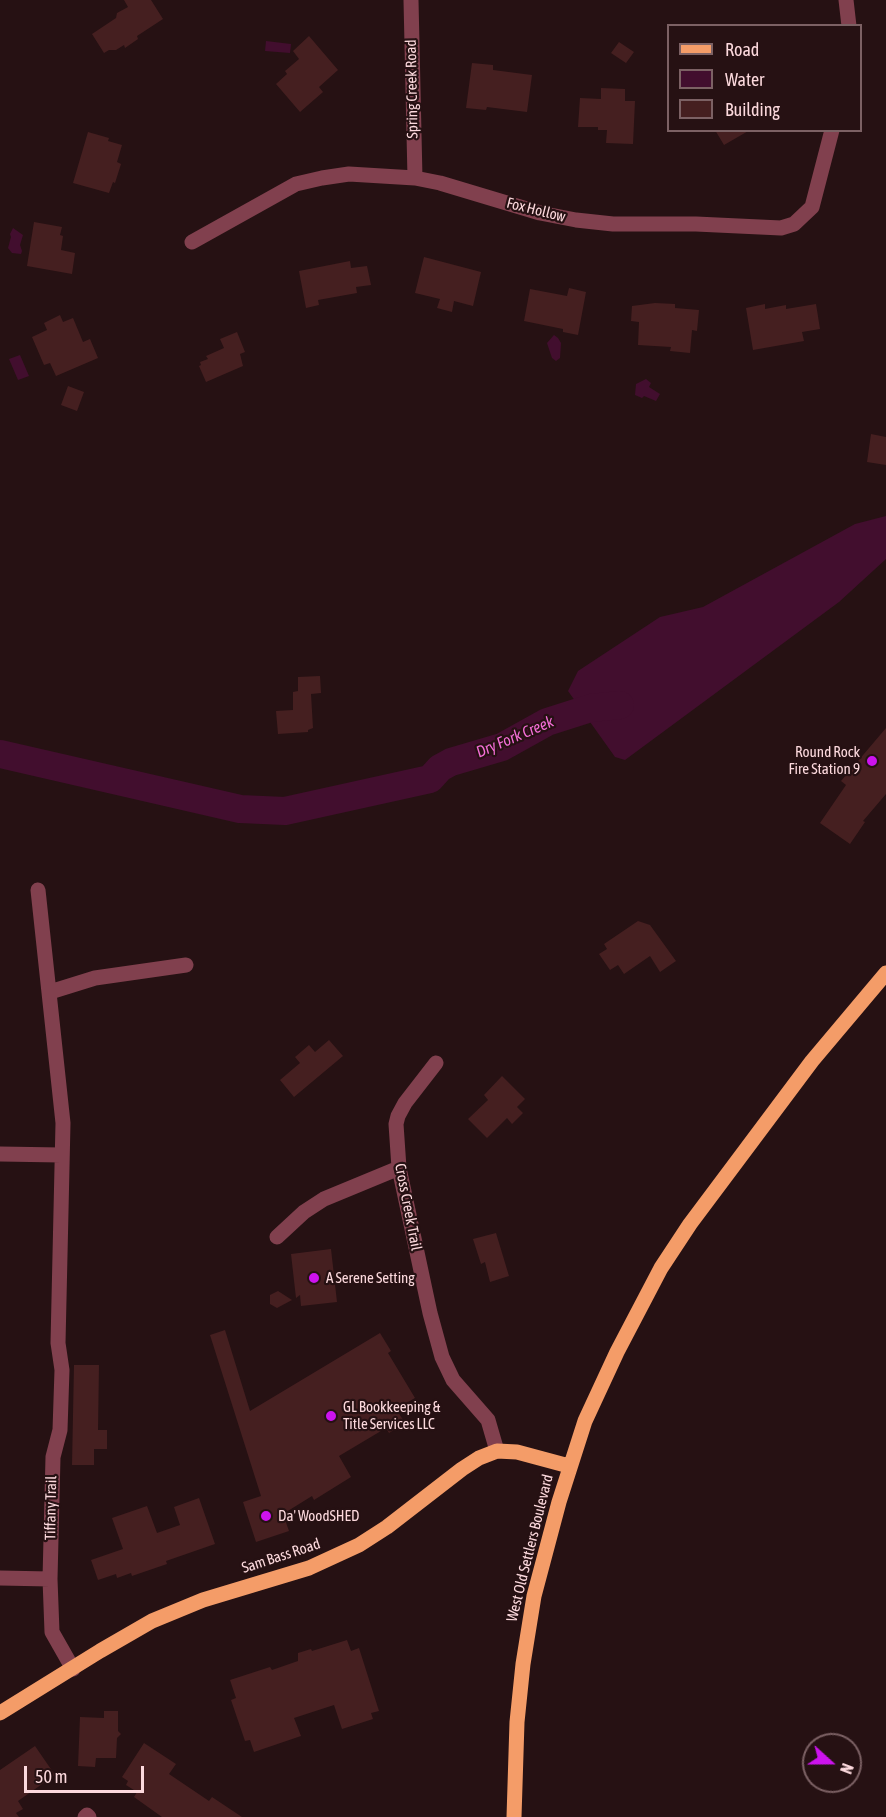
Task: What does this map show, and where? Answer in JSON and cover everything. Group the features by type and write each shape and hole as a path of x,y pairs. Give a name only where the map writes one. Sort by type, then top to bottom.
{"main road":[{"name":"West Old Settlers Boulevard","path":"514,1817 517,1722 523,1664 534,1596 569,1466 585,1421 617,1352 661,1269 690,1224 805,1069 886,973"},
{"path":"497,1451 518,1452 569,1466"},
{"name":"Sam Bass Road","path":"0,1713 152,1621 203,1600 309,1568 359,1545 387,1527 478,1458 497,1451"}],"street":[{"name":"Spring Creek Road","path":"411,0 415,178"},
{"path":"846,0 849,24"},
{"name":"Fox Hollow","path":"192,242 296,184 349,174 415,178 440,183 540,213 576,220 613,224 696,224 781,228 794,224 812,207 831,132"},
{"name":"Tiffany Trail","path":"38,890 63,1123 58,1343 63,1370 60,1430 52,1457 50,1579 52,1632 73,1669"},
{"path":"50,992 95,978 186,966"},
{"name":"Cross Creek Trail","path":"436,1063 405,1103 398,1116 396,1124 399,1168 430,1313 442,1357 453,1380 488,1420 497,1451"},
{"path":"0,1154 61,1155"},
{"path":"277,1237 304,1212 324,1199 399,1168"},
{"path":"0,1578 50,1579"},
{"path":"85,1817 87,1815 89,1817"}],"water":[{"path":"266,41 291,44 290,53 265,51"},
{"path":"13,228 23,235 20,245 21,254 12,253 8,248"},
{"path":"554,335 561,343 560,358 556,361 552,358 547,343"},
{"path":"20,355 29,376 18,380 9,359"},
{"path":"646,379 651,383 649,387 660,394 656,401 635,395 636,384"},
{"path":"886,516 886,559 839,602 625,760 615,757 568,691 578,671 660,617 703,607 855,524"}],"building":[{"path":"124,0 151,0 163,19 137,36 138,39 125,48 124,45 104,53 92,34 116,18 117,13 128,7"},
{"path":"309,36 338,70 319,87 323,92 300,112 276,84 287,74 285,71 299,59 293,51"},
{"path":"619,42 634,52 626,63 611,53"},
{"path":"472,63 493,65 493,70 532,75 527,112 487,107 486,110 466,108"},
{"path":"601,88 625,89 625,101 635,101 633,144 606,143 607,130 598,130 598,127 578,127 580,98 601,99"},
{"path":"88,132 109,138 108,141 122,145 117,162 121,164 109,193 73,183"},
{"path":"716,132 747,132 724,145"},
{"path":"34,222 62,227 61,250 75,253 72,274 27,266"},
{"path":"424,257 481,272 473,306 454,301 452,312 437,308 440,299 415,293"},
{"path":"350,261 351,268 367,266 371,285 356,287 357,293 318,300 319,305 306,308 299,271"},
{"path":"569,288 586,292 578,335 563,332 563,329 524,321 530,289 567,296"},
{"path":"655,303 675,304 675,308 699,310 697,331 692,330 690,353 670,351 671,347 638,345 639,322 631,321 632,306"},
{"path":"765,304 765,309 786,305 786,309 816,304 820,329 802,332 804,341 753,350 746,308"},
{"path":"60,315 63,322 73,318 83,342 90,339 98,358 56,376 50,363 44,365 32,337 47,330 44,323"},
{"path":"237,332 245,352 240,354 243,366 206,382 199,366 200,362 208,359 206,356 224,348 220,339"},
{"path":"68,386 84,392 77,411 61,405"},
{"path":"871,434 886,437 886,465 867,462"},
{"path":"320,676 321,693 311,694 313,728 308,732 278,734 276,711 293,710 293,692 298,691 298,677"},
{"path":"886,728 886,794 863,821 865,822 850,844 820,823 846,785 841,781"},
{"path":"638,921 650,925 676,961 660,972 650,956 624,974 618,965 610,970 599,954 607,949 604,944"},
{"path":"329,1040 343,1056 294,1097 280,1080 300,1063 295,1057 309,1045 315,1052"},
{"path":"502,1076 525,1099 517,1107 523,1113 512,1124 507,1118 487,1138 468,1119 488,1100 484,1095"},
{"path":"496,1233 509,1276 490,1282 485,1262 481,1264 473,1239"},
{"name":"A Serene Setting","path":"331,1249 337,1302 301,1306 300,1295 296,1298 291,1254"},
{"path":"278,1291 292,1300 277,1308 270,1304 270,1295"},
{"name":"GL Bookkeeping & Title Services LLC","path":"225,1330 250,1411 380,1333 391,1351 388,1353 415,1398 396,1409 405,1423 389,1433 386,1428 339,1456 351,1477 314,1500 312,1496 283,1514 289,1531 256,1542 243,1502 261,1496 210,1335"},
{"path":"74,1365 99,1365 98,1430 107,1430 107,1449 94,1449 94,1465 72,1465"},
{"path":"199,1498 215,1544 132,1576 131,1573 117,1578 116,1574 98,1580 91,1560 123,1549 112,1518 147,1506 157,1533 180,1525 174,1507"},
{"path":"347,1640 351,1651 359,1648 379,1711 371,1713 373,1719 342,1729 334,1705 294,1718 301,1736 254,1752 250,1740 245,1741 231,1700 236,1698 230,1680 270,1667 272,1670 298,1661 298,1653"},
{"path":"104,1711 118,1711 118,1731 121,1734 117,1738 116,1758 96,1758 95,1767 78,1766 80,1717 104,1718"},
{"path":"144,1743 176,1764 169,1774 209,1801 212,1797 242,1817 162,1817 134,1797 137,1792 126,1785 128,1781 122,1777"},
{"path":"35,1746 55,1775 18,1801 23,1809 16,1813 19,1817 0,1817 0,1770"}],"waterway":[{"name":"Dry Fork Creek","path":"0,754 240,809 285,811 430,779 440,768 451,762 502,747 547,722 591,708 620,705"}],"place":[{"name":"Round Rock Fire Station 9","path":"872,761"},
{"name":"A Serene Setting","path":"314,1278"},
{"name":"GL Bookkeeping & Title Services LLC","path":"331,1416"},
{"name":"Da' WoodSHED","path":"266,1516"}]}
